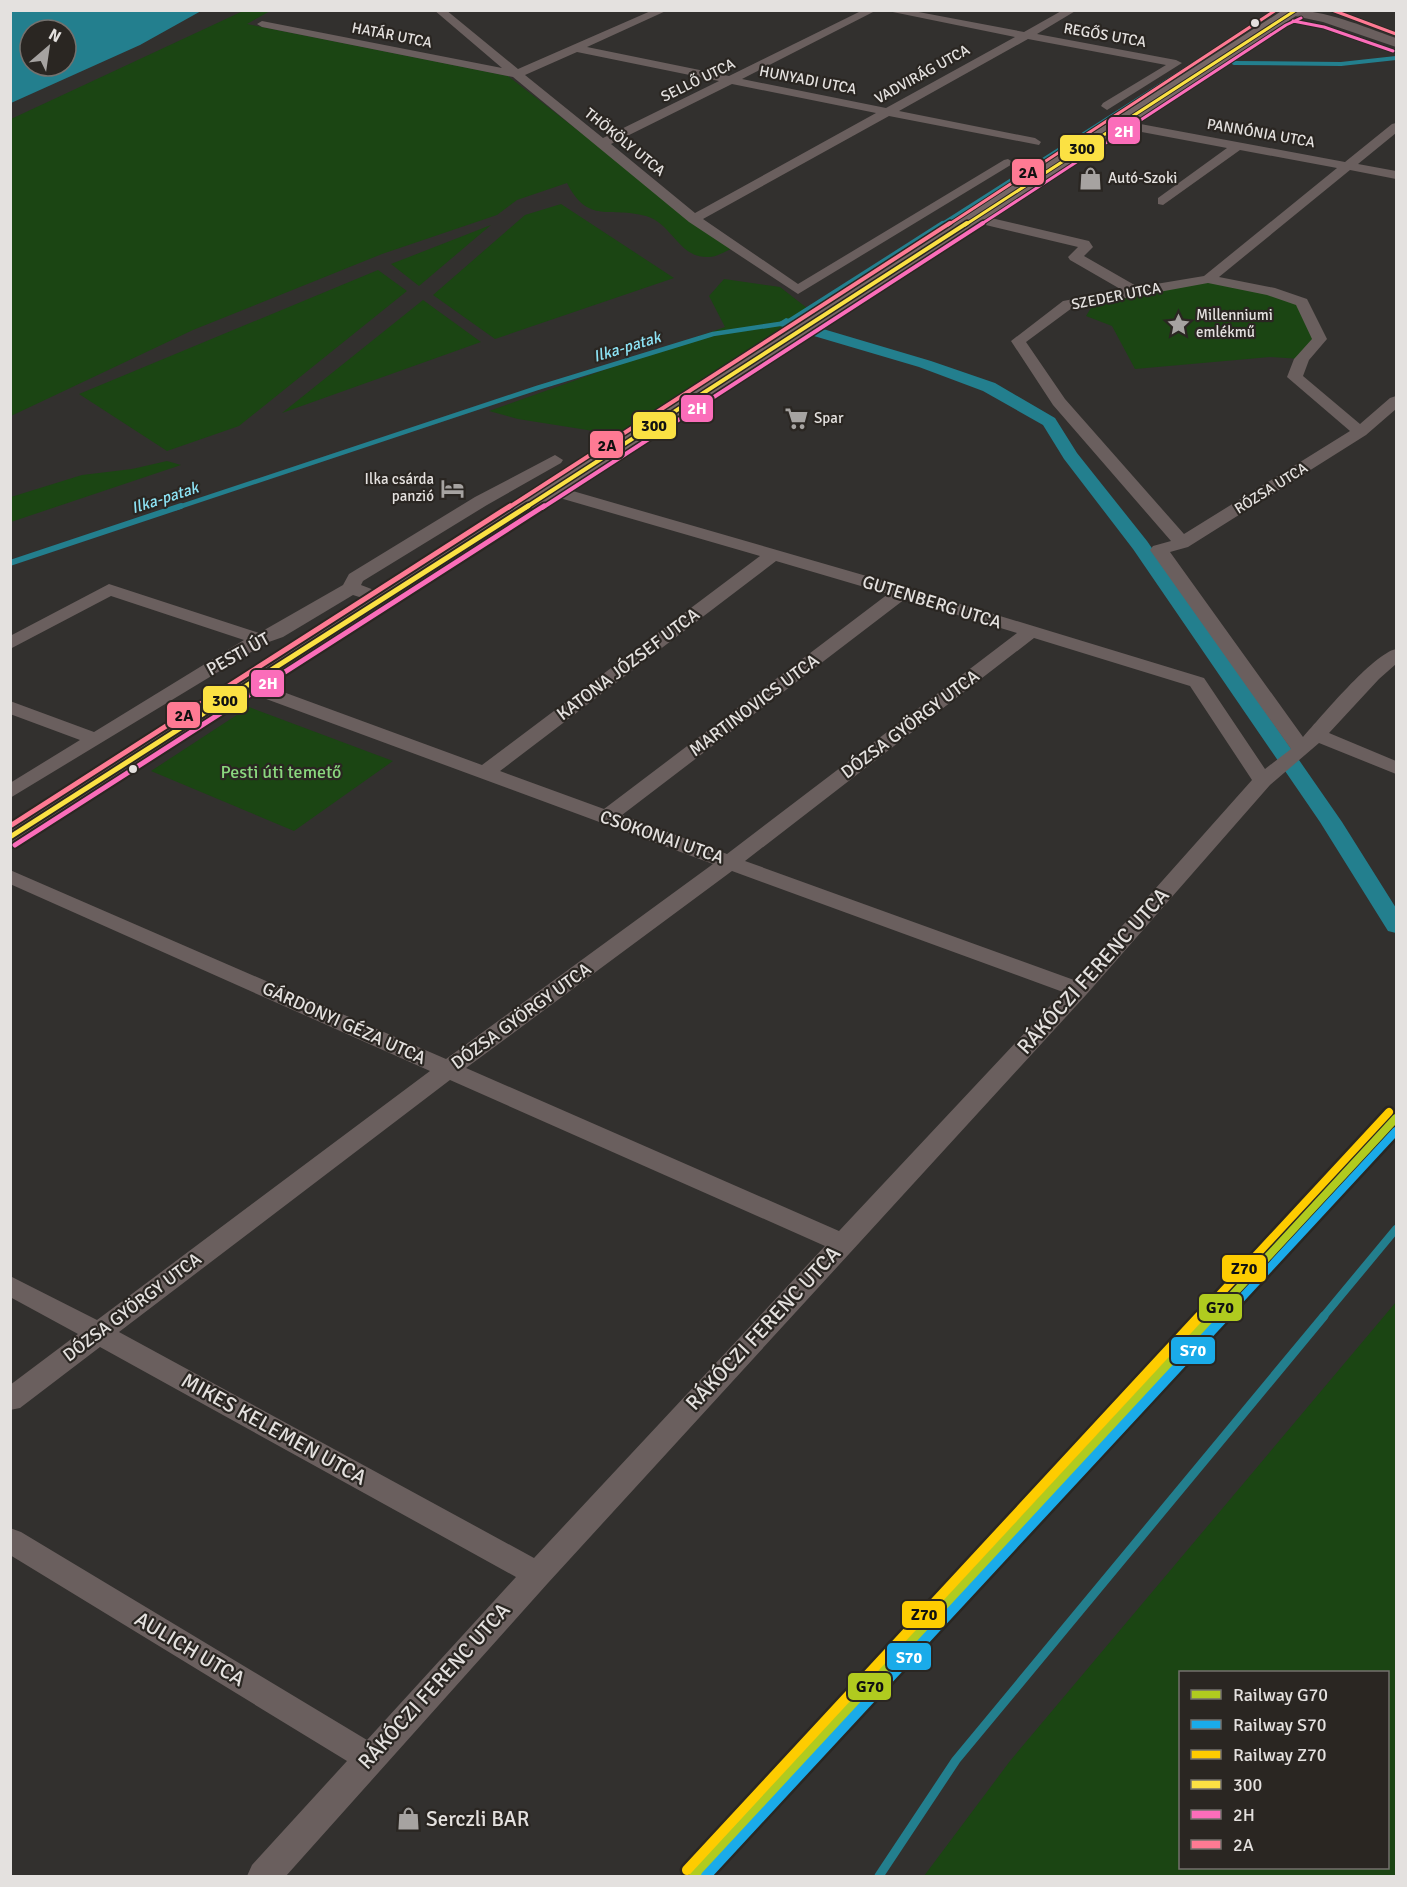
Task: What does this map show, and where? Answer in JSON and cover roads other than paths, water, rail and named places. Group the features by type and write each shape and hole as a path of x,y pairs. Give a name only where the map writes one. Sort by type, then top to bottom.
{"main road":[{"name":"PESTI ÚT","path":"10,837 808,328 1294,11"}],"street":[{"path":"517,74 663,10"},
{"name":"SELLŐ UTCA","path":"602,144 872,10"},
{"name":"REGŐS UTCA","path":"888,10 1176,63 1107,106"},
{"name":"VADVIRÁG UTCA","path":"694,219 1072,10"},
{"path":"1294,11 1326,18 1396,43"},
{"name":"THÖKÖLY UTCA","path":"446,12 517,74 694,219 798,290 1008,163"},
{"name":"HATÁR UTCA","path":"262,24 517,74"},
{"name":"HUNYADI UTCA","path":"574,48 1035,142"},
{"name":"PANNÓNIA UTCA","path":"1119,124 1396,175"},
{"name":"SZEDER UTCA","path":"1182,543 1059,402 1018,341 1068,304 1208,279 1396,127"},
{"path":"1163,201 1237,146"},
{"path":"974,218 1084,244 1086,247 1076,257 1134,291"},
{"path":"1208,279 1270,291 1302,302 1320,339 1302,359 1295,377 1360,432"},
{"name":"RÓZSA UTCA","path":"1302,750 1159,550 1182,543 1360,432 1378,419 1396,401"},
{"path":"1378,419 1396,425"},
{"name":"PESTI ÚT","path":"10,792 259,639 276,633 351,588 355,579 481,501 555,460"},
{"name":"GUTENBERG UTCA","path":"552,490 902,592 1197,682 1263,781"},
{"name":"KATONA JÓZSEF UTCA","path":"484,773 772,555"},
{"path":"351,588 381,599"},
{"path":"10,644 109,589 259,639"},
{"name":"MARTINOVICS UTCA","path":"605,818 902,592"},
{"name":"DÓZSA GYÖRGY UTCA","path":"10,1400 448,1069 731,861 1032,632"},
{"path":"1302,750 1372,675 1396,655"},
{"name":"CSOKONAI UTCA","path":"246,685 1078,990"},
{"path":"10,707 95,739"},
{"path":"1317,735 1396,768"},
{"name":"RÁKÓCZI FERENC UTCA","path":"264,1876 369,1758 841,1243 1078,990 1263,781 1302,750"},
{"name":"GÁRDONYI GÉZA UTCA","path":"10,876 841,1243"},
{"name":"MIKES KELEMEN UTCA","path":"10,1286 537,1574"},
{"name":"AULICH UTCA","path":"10,1540 369,1758"}],"water":[{"path":"11,10 201,11 140,45 78,73 78,18 18,18 18,78 67,78 11,103"}],"waterway":[{"name":"Ilka-patak","path":"941,225 1203,58"},
{"name":"Ilka-patak","path":"1234,63 1341,64 1396,58"},
{"name":"Ilka-patak","path":"176,508 537,388 713,334 786,323 943,223"},
{"path":"786,323 925,364 989,387 1049,422 1070,455 1140,545 1331,822 1396,926"},
{"name":"Ilka-patak","path":"10,563 181,506"},
{"path":"1323,1317 1396,1229"},
{"path":"879,1876 956,1760 1324,1316"}],"rail line":[{"name":"Z70","path":"687,1870 1389,1112"},
{"name":"G70","path":"694,1876 1396,1118"},
{"name":"S70","path":"706,1876 1396,1131"}],"place":[{"name":"Autó-Szoki","path":"1090,178"},
{"name":"Millenniumi emlékmű","path":"1178,324"},
{"name":"Spar","path":"796,418"},
{"name":"Ilka csárda panzió","path":"452,488"},
{"name":"Serczli BAR","path":"408,1819"}],"park label":[{"name":"Pesti úti temető","path":"281,772"}]}
